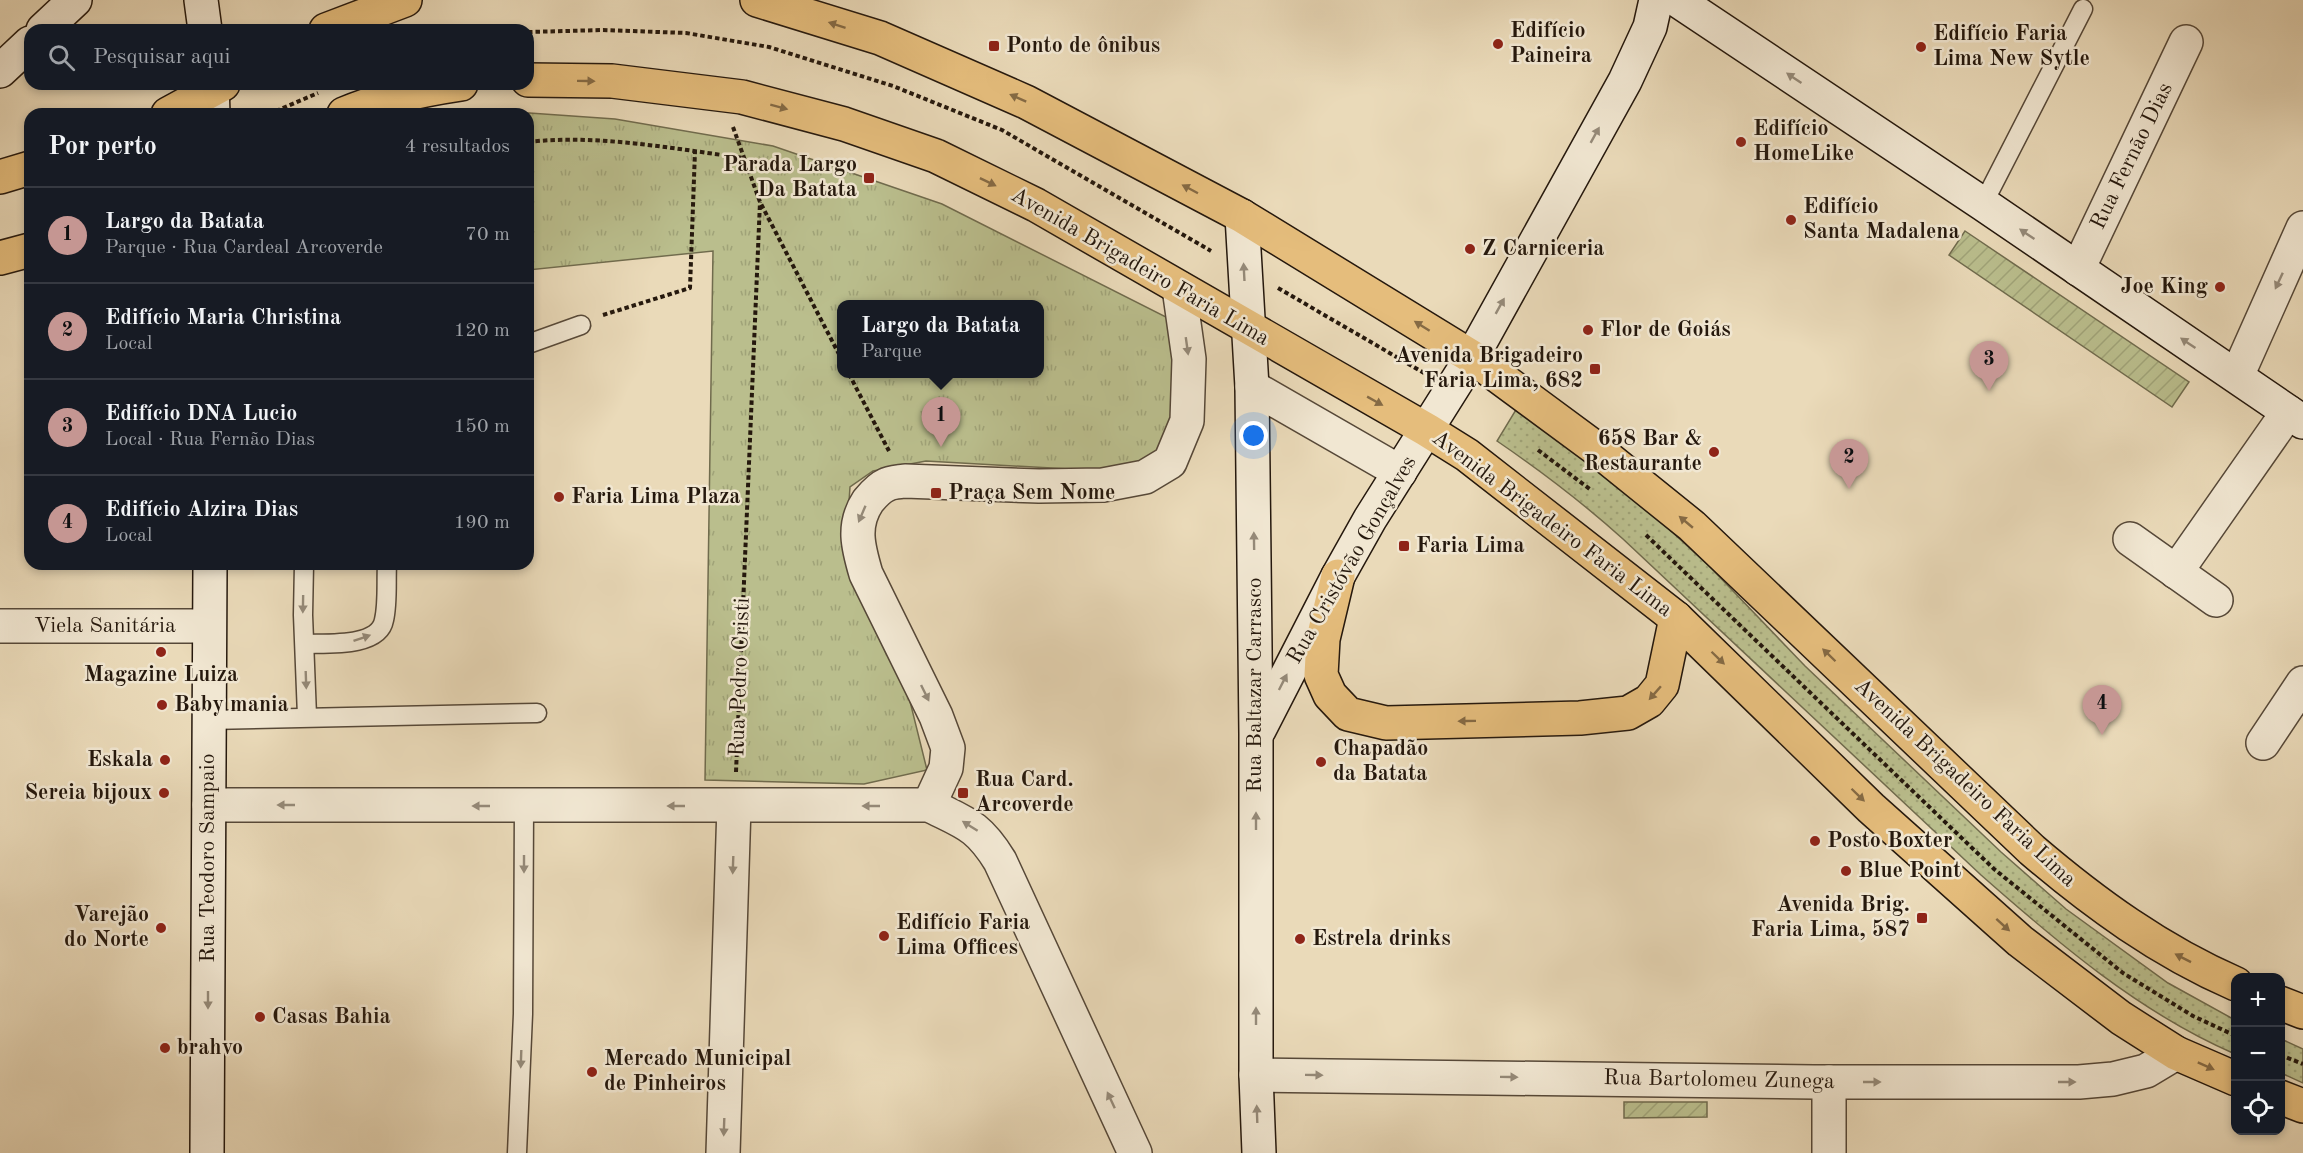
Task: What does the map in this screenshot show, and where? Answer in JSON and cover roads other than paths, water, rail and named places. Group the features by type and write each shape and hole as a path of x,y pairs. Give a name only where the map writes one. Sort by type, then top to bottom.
{"highway":[{"path":"342,24 405,0"},
{"name":"Avenida Brigadeiro Faria Lima","path":"757,0 880,38 1026,102 1242,216 1472,357 1594,447 1692,526 2032,850 2075,887 2167,950 2231,982"},
{"name":"Avenida Brigadeiro Faria Lima","path":"534,80 612,81 742,97 844,124 936,156 1036,205 1427,430 1467,455 1676,618 1871,808 2020,941 2121,1018 2176,1053 2231,1076"},
{"path":"333,103 367,104 422,90"},
{"path":"181,108 215,93"},
{"path":"0,177 24,170"},
{"path":"0,258 24,252"},
{"path":"1338,576 1323,639 1321,675 1330,695 1348,714 1386,723 1580,718 1628,713 1649,701 1662,685 1676,618"},
{"path":"2285,1005 2303,1012"},
{"path":"2285,1099 2303,1106"}],"street":[{"path":"50,24 75,0"},
{"path":"201,0 204,24"},
{"name":"Rua Cristóvão Gonçalves","path":"1256,734 1370,519 1472,357 1624,81 1650,27 1656,0"},
{"path":"1677,0 2296,417 2176,572"},
{"name":"Rua Fernão Dias","path":"2078,269 2187,42"},
{"path":"0,71 24,49"},
{"name":"Rua Baltazar Carrasco","path":"1242,216 1252,387 1256,734 1256,1075 1259,1153"},
{"path":"2236,376 2303,228"},
{"path":"929,805 946,768 948,748 936,716 866,574 856,529 862,510 873,495 886,484 905,481 1039,486 1103,485 1145,477 1170,462 1187,422 1189,359 1179,288"},
{"path":"1252,387 1401,472"},
{"path":"2130,539 2216,600"},
{"name":"Rua Teodoro Sampaio","path":"207,1153 210,570"},
{"name":"Viela Sanitária","path":"0,626 209,626"},
{"path":"2263,742 2303,683"},
{"path":"209,805 929,805 968,824 988,842 1004,870 1135,1153"},
{"path":"723,1153 734,806"},
{"name":"Rua Bartolomeu Zunega","path":"1256,1075 1829,1082 2091,1081 2113,1079 2146,1071 2176,1053"},
{"path":"1829,1082 1829,1153"}],"lane":[{"path":"1983,204 2083,9"},
{"path":"534,342 581,325"},
{"path":"304,570 307,716"},
{"path":"304,644 363,640 379,631 384,622 387,570"},
{"path":"209,720 307,716 537,713"},
{"path":"517,1153 523,1014 524,806"}],"place":[{"name":"Edifício Paineira","path":"1498,44"},
{"name":"Ponto de ônibus","path":"994,46"},
{"name":"Edifício Faria Lima New Sytle","path":"1921,47"},
{"name":"Edifício HomeLike","path":"1741,142"},
{"name":"Parada Largo Da Batata","path":"869,178"},
{"name":"Edifício Santa Madalena","path":"1791,220"},
{"name":"Z Carniceria","path":"1470,249"},
{"name":"Joe King","path":"2220,287"},
{"name":"Flor de Goiás","path":"1588,330"},
{"name":"Avenida Brigadeiro Faria Lima, 682","path":"1595,369"},
{"name":"Edifício DNA Lucio","path":"1989,391"},
{"name":"Largo da Batata","path":"941,447"},
{"name":"658 Bar & Restaurante","path":"1714,452"},
{"name":"Edifício Maria Christina","path":"1849,489"},
{"name":"Praça Sem Nome","path":"936,493"},
{"name":"Faria Lima Plaza","path":"559,497"},
{"name":"Faria Lima","path":"1404,546"},
{"name":"Magazine Luiza","path":"161,652"},
{"name":"Baby mania","path":"162,705"},
{"name":"Edifício Alzira Dias","path":"2102,735"},
{"name":"Eskala","path":"165,760"},
{"name":"Chapadão da Batata","path":"1321,762"},
{"name":"Sereia bijoux","path":"164,793"},
{"name":"Rua Card. Arcoverde","path":"963,793"},
{"name":"Posto Boxter","path":"1815,841"},
{"name":"Blue Point","path":"1846,871"},
{"name":"Avenida Brig. Faria Lima, 587","path":"1922,918"},
{"name":"Varejão do Norte","path":"161,928"},
{"name":"Edifício Faria Lima Offices","path":"884,936"},
{"name":"Estrela drinks","path":"1300,939"},
{"name":"Casas Bahia","path":"260,1017"},
{"name":"brahvo","path":"165,1048"},
{"name":"Mercado Municipal de Pinheiros","path":"592,1072"}]}
